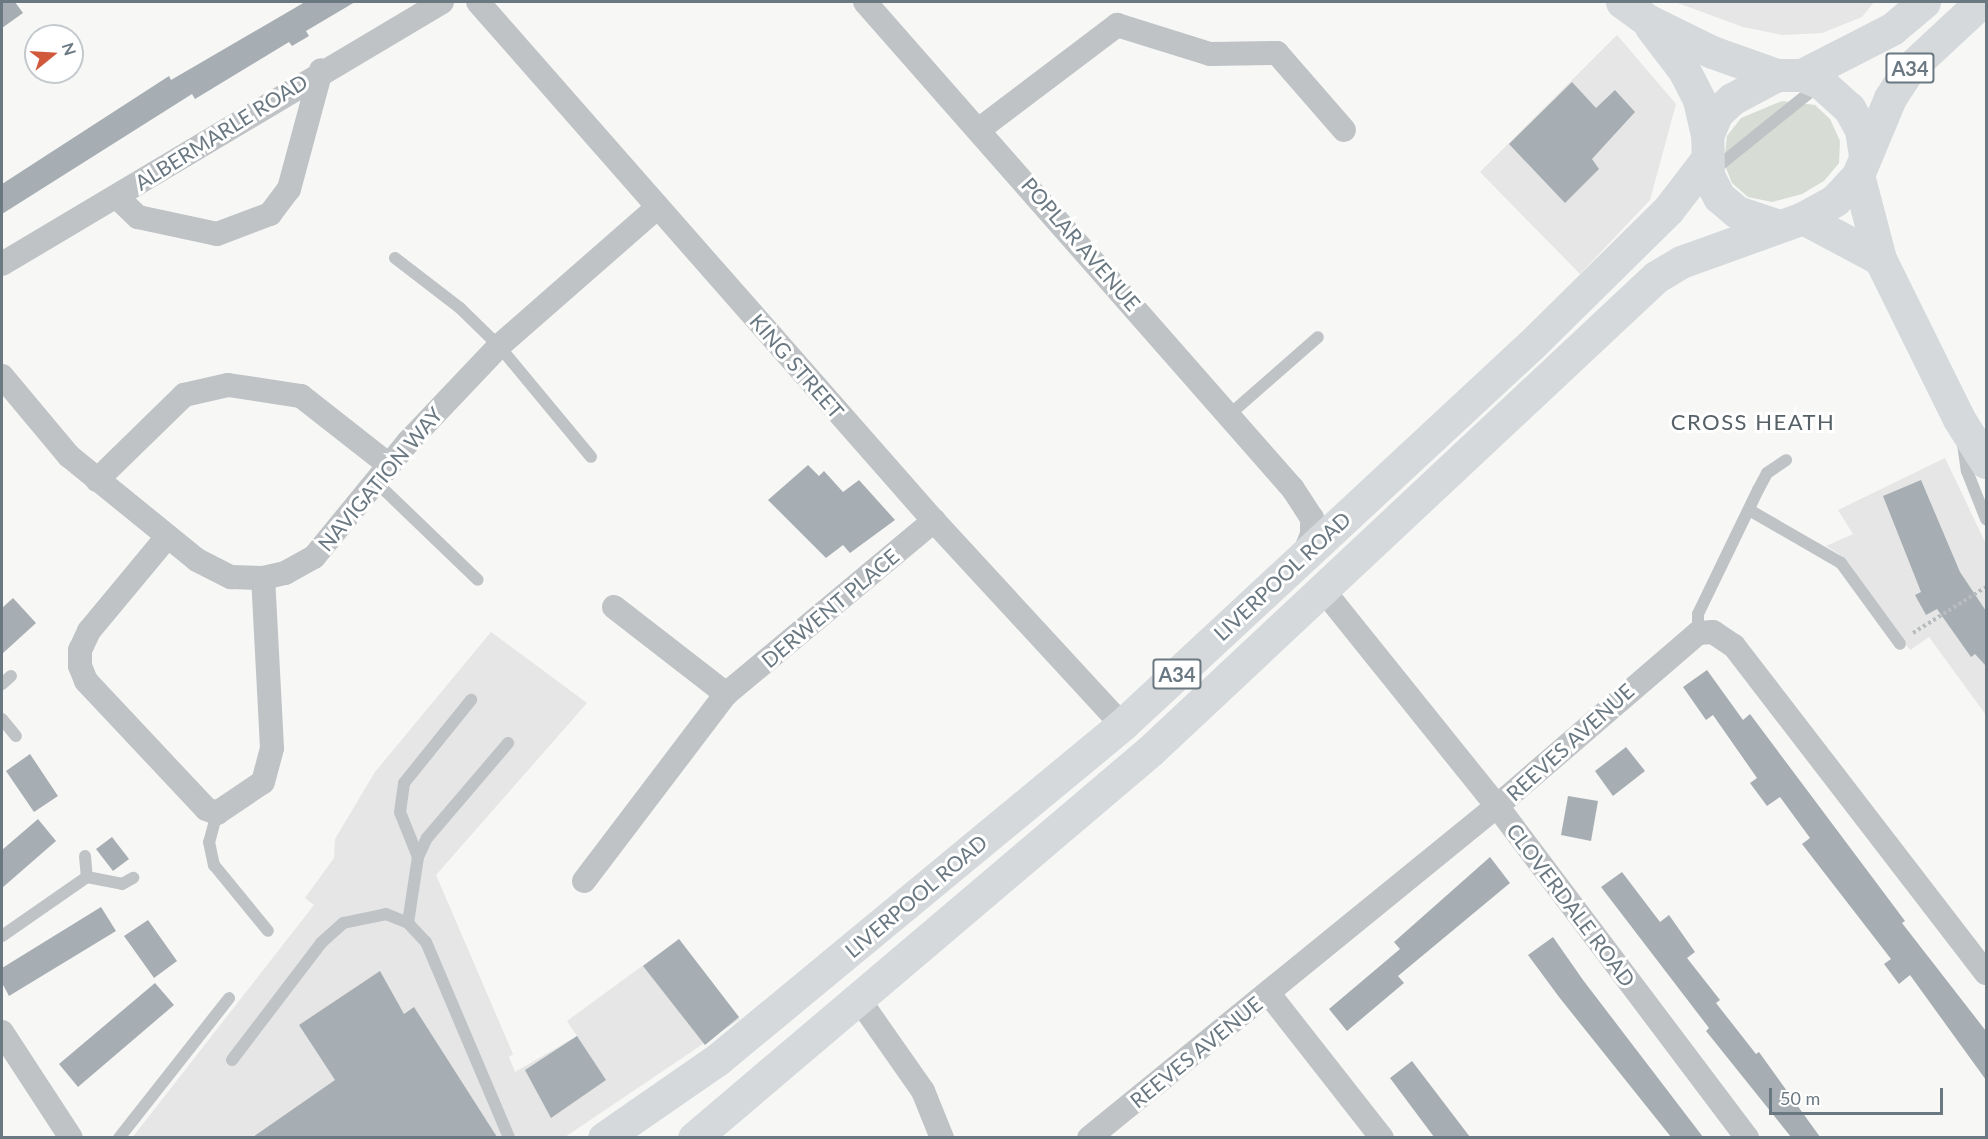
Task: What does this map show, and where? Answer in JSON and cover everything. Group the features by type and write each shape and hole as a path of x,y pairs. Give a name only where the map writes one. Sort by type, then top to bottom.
{"main road":[{"name":"A34","path":"1800,78 1892,29 1924,2"},
{"name":"A34","path":"1862,164 1890,98 1909,69 1981,2"},
{"path":"1637,9 1712,52 1800,78 1849,108 1861,130 1862,164 1880,259 1959,419 1986,462"},
{"path":"1637,9 1684,70 1699,100 1707,157 1719,196 1737,212 1791,222 1880,259"},
{"name":"LIVERPOOL ROAD","path":"604,1137 718,1059 1122,725 1303,558 1668,210 1707,157 1717,113 1732,99 1800,78"},
{"path":"1791,222 1835,200 1862,164"},
{"name":"LIVERPOOL ROAD","path":"694,1137 860,1001 1151,750 1324,591 1656,277 1791,222"}],"street":[{"name":"ALBERMARLE ROAD","path":"2,264 117,197 321,70 442,2"},
{"name":"KING STREET","path":"478,2 934,521 1122,725"},
{"name":"POPLAR AVENUE","path":"871,3 1293,489 1311,518 1312,534 1303,558"},
{"path":"981,128 1117,25 1210,54 1277,53 1344,130"},
{"path":"117,197 138,217 217,234 270,214 290,189 321,70"},
{"name":"NAVIGATION WAY","path":"2,376 69,456 167,537 231,577 263,578 314,557 383,474 499,346 658,207"},
{"path":"97,480 184,395 228,385 301,396 383,474"},
{"name":"DERWENT PLACE","path":"584,881 726,694 934,521"},
{"path":"167,537 89,631 80,650 80,666 86,681 206,809 217,813 263,782 272,748 263,578"},
{"name":"CLOVERDALE ROAD","path":"1324,591 1497,806 1747,1137"},
{"path":"614,607 726,694"},
{"path":"1698,633 1713,632 1734,646 1986,973"},
{"name":"REEVES AVENUE","path":"1089,1137 1269,994 1497,806 1698,633"},
{"path":"1269,994 1382,1137"},
{"path":"860,1001 923,1091 942,1137"},
{"path":"2,1032 73,1135"}],"lane":[{"path":"1707,157 1800,78"},
{"path":"395,258 460,308 499,346 591,457"},
{"path":"1229,415 1318,337"},
{"path":"1959,419 1967,471 1986,519"},
{"path":"1698,633 1698,614 1767,473 1786,460"},
{"path":"383,474 478,580"},
{"path":"1750,511 1841,562 1900,644"},
{"path":"418,857 400,812 404,783 471,700"},
{"path":"2,719 16,736"},
{"path":"408,923 418,857 427,838 508,743"},
{"path":"217,813 209,842 214,865 268,931"},
{"path":"86,856 87,878"},
{"path":"2,936 87,878 122,884 133,878"},
{"path":"232,1060 270,1004 343,923 386,914 408,923 426,942 509,1137"},
{"path":"119,1137 229,998"}],"path":[{"path":"1900,644 1986,587"}],"shaded area":[{"path":"1675,2 1874,2 1862,17 1822,33 1782,35 1743,27"},
{"path":"1617,35 1676,104 1650,200 1580,274 1480,172"},
{"path":"1782,101 1815,105 1830,119 1840,141 1839,163 1824,181 1802,194 1772,202 1748,197 1732,183 1724,163 1727,136 1741,118"},
{"path":"1945,458 1986,544 1986,715 1929,637 1910,650 1839,554 1826,546 1853,534 1838,510"},
{"path":"491,632 587,703 436,875 513,1054 509,1057 515,1072 577,1036 567,1021 679,939 740,1019 565,1137 132,1138 314,905 305,898 334,858 335,839 375,772"}],"building":[{"path":"2,2 15,2 23,13 2,28"},
{"path":"305,2 355,2 306,31 309,36 292,46 289,42 195,99 192,94 2,214 2,184 169,76 171,80"},
{"path":"1572,82 1596,108 1615,90 1635,112 1592,159 1599,169 1565,203 1509,144"},
{"path":"808,465 819,476 824,471 843,492 859,480 895,520 850,553 843,545 826,558 768,500"},
{"path":"1921,480 1960,572 1986,611 1986,666 1975,654 1971,657 1937,609 1926,615 1915,595 1921,592 1883,496"},
{"path":"13,598 36,623 2,654 2,608"},
{"path":"1707,670 1743,720 1750,714 1905,921 1902,923 1986,1031 1986,1080 1910,975 1899,984 1884,964 1891,959 1802,844 1810,838 1780,797 1767,806 1750,783 1757,778 1713,715 1706,720 1683,687"},
{"path":"1626,747 1645,771 1613,796 1595,771"},
{"path":"30,754 58,796 34,812 6,771"},
{"path":"1568,796 1598,801 1591,841 1561,835"},
{"path":"38,819 56,841 2,888 2,850"},
{"path":"112,837 129,859 113,871 96,849"},
{"path":"1490,857 1510,883 1398,976 1404,983 1347,1031 1329,1009 1400,949 1394,942"},
{"path":"1622,872 1660,922 1669,915 1695,952 1687,958 1720,1000 1716,1003 1756,1054 1759,1052 1820,1137 1791,1137 1706,1031 1709,1028 1601,887"},
{"path":"101,907 116,931 9,996 2,983 2,968"},
{"path":"148,920 177,961 154,978 124,936"},
{"path":"1553,937 1583,980 1703,1137 1671,1137 1559,997 1528,955"},
{"path":"679,939 739,1017 705,1045 643,966"},
{"path":"380,971 404,1014 414,1007 497,1137 253,1137 335,1080 299,1025"},
{"path":"155,983 174,1005 78,1087 59,1064"},
{"path":"577,1036 606,1080 551,1118 525,1070"},
{"path":"1412,1061 1470,1137 1434,1137 1390,1078"}],"district":[{"name":"CROSS HEATH","path":"1753,422"}]}
